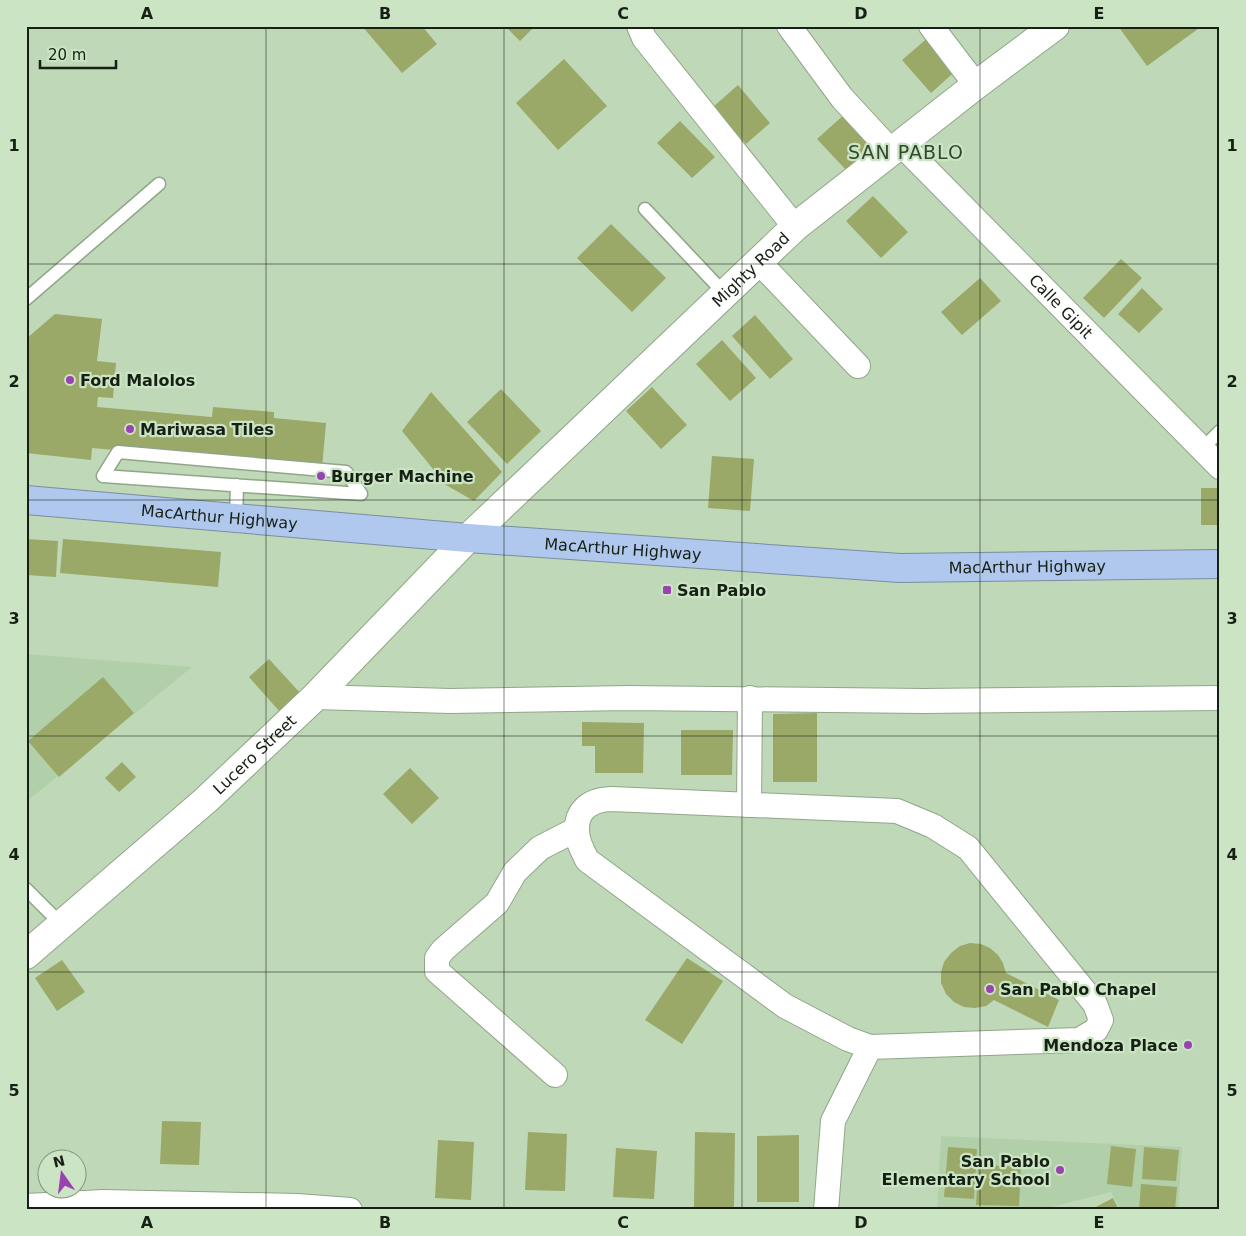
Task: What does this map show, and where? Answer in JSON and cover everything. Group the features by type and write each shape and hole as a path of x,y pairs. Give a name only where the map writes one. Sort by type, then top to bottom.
{"highway":[{"name":"MacArthur Highway","path":"26,500 468,538 900,568 1220,564"}],"street":[{"path":"639,26 644,38 795,228"},
{"name":"Calle Gipit","path":"789,26 842,98 897,148 1220,467"},
{"path":"931,26 976,85"},
{"name":"Mighty Road","path":"468,538 795,228 1054,26"},
{"path":"759,262 858,366"},
{"name":"Lucero Street","path":"26,956 206,800 315,697 468,538"},
{"path":"315,697 450,701 629,698 932,700 1220,698"},
{"path":"749,805 750,698"},
{"path":"598,800 897,810 933,826 968,848 1095,1004 1100,1020 1096,1030 1079,1040 870,1047 848,1039 785,1006 595,866 587,860 578,839 577,830 576,821 584,808 598,800"},
{"path":"555,1075 437,972 437,958 443,950 497,903 514,872 540,848 577,830"},
{"path":"826,1210 833,1121 870,1047"},
{"path":"26,1206 350,1210"}],"lane":[{"path":"26,299 159,184"},
{"path":"645,209 725,294"},
{"path":"1202,450 1220,431"},
{"path":"118,452 346,472 362,494 237,485 170,480 103,476 118,452"},
{"path":"236,518 237,485"},
{"path":"26,889 62,925"}],"shaded area":[{"path":"26,654 192,667 26,802"},
{"name":"San Pablo Elementary School","path":"941,1136 1182,1147 1178,1210 1121,1210 1111,1192 1040,1210 937,1210"}],"building":[{"path":"362,26 422,26 437,44 402,73"},
{"path":"505,26 535,26 520,41"},
{"path":"1118,26 1202,26 1147,66"},
{"path":"930,36 959,68 931,93 902,60"},
{"path":"564,59 607,106 558,150 516,103"},
{"path":"738,85 770,123 746,144 713,107"},
{"path":"846,113 874,144 846,170 817,139"},
{"path":"680,121 715,157 692,178 657,143"},
{"path":"873,196 908,232 881,258 846,221"},
{"path":"611,224 666,278 632,312 577,258"},
{"path":"1121,259 1142,278 1104,318 1083,298"},
{"path":"980,278 1001,301 962,335 941,312"},
{"path":"1142,288 1163,309 1139,333 1118,314"},
{"path":"55,314 102,319 97,361 116,363 113,398 98,397 97,407 212,417 213,407 274,412 274,418 326,423 322,468 92,448 91,460 26,453 26,339"},
{"path":"755,315 793,359 770,379 732,336"},
{"path":"722,340 756,378 730,401 696,364"},
{"path":"652,387 687,425 661,449 626,411"},
{"path":"501,389 541,431 507,464 467,422"},
{"path":"431,392 502,472 474,501 446,485 402,431"},
{"path":"712,456 754,459 750,511 708,508"},
{"path":"1201,488 1220,488 1220,525 1201,525"},
{"path":"26,539 58,541 56,577 26,575"},
{"path":"63,539 221,552 218,587 60,573"},
{"path":"269,659 302,695 281,713 249,677"},
{"path":"103,677 134,713 59,777 28,741"},
{"path":"817,713 817,782 773,782 773,714"},
{"path":"582,722 644,723 643,773 595,773 595,746 582,746"},
{"path":"681,730 733,730 732,775 681,775"},
{"path":"122,762 136,777 119,792 105,778"},
{"path":"410,768 439,798 412,824 383,794"},
{"name":"San Pablo Chapel","path":"970,943 981,944 990,948 998,955 1006,973 1059,1000 1048,1027 994,1000 986,1006 964,1007 954,1002 946,994 941,983 941,972 944,962 960,946"},
{"path":"687,958 723,981 682,1044 645,1020"},
{"path":"62,960 85,992 57,1011 35,978"},
{"path":"162,1121 201,1122 199,1165 160,1164"},
{"path":"528,1132 567,1134 565,1191 525,1190"},
{"path":"695,1132 735,1133 734,1207 694,1207"},
{"path":"799,1135 799,1202 757,1202 757,1136"},
{"path":"438,1140 474,1142 471,1200 435,1198"},
{"path":"1111,1146 1136,1149 1132,1187 1107,1184"},
{"path":"948,1147 977,1149 974,1199 944,1197"},
{"path":"1144,1147 1179,1150 1176,1181 1142,1179"},
{"path":"616,1148 657,1151 654,1199 613,1197"},
{"path":"978,1165 1021,1167 1019,1206 976,1205"},
{"path":"1141,1184 1177,1187 1175,1210 1139,1210"},
{"path":"1113,1198 1119,1210 1090,1210"}],"place":[{"name":"Ford Malolos","path":"70,380"},
{"name":"Mariwasa Tiles","path":"130,429"},
{"name":"Burger Machine","path":"321,476"},
{"name":"San Pablo","path":"667,590"},
{"name":"San Pablo Chapel","path":"990,989"},
{"name":"Mendoza Place","path":"1188,1045"},
{"name":"San Pablo Elementary School","path":"1060,1170"}],"district":[{"name":"SAN PABLO","path":"906,152"}]}
